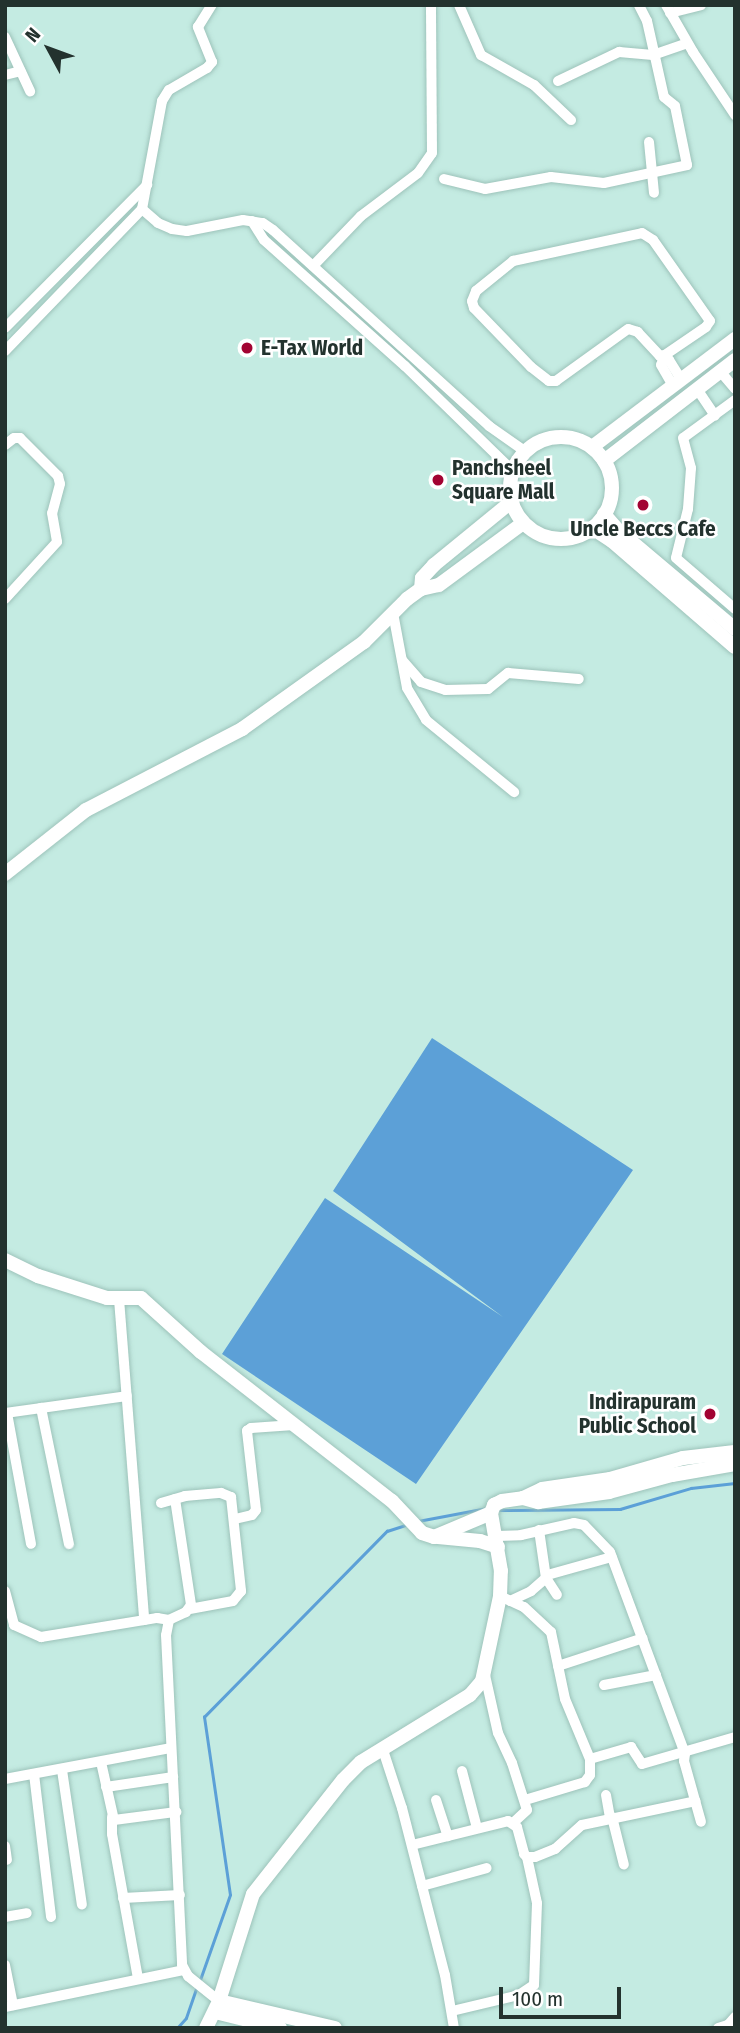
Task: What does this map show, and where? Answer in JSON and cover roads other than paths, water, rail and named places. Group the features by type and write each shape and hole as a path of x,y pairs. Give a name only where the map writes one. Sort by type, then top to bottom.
{"street":[{"path":"5,351 142,209 162,101 169,90 207,68 212,62 198,27 212,5"},
{"path":"313,282 317,270 361,216 418,173 432,153 431,5"},
{"path":"459,5 481,55 534,85 571,120"},
{"path":"444,179 485,189 551,177 604,183 687,164 675,106 664,97 647,21 639,5"},
{"path":"701,5 668,9 687,43 735,114"},
{"path":"5,37 9,54 30,91"},
{"path":"558,81 619,52 653,55 687,43"},
{"path":"5,75 20,71"},
{"path":"649,142 653,194"},
{"path":"5,328 148,185"},
{"path":"142,209 158,223 187,232 229,221 252,221 273,230 489,426 526,452"},
{"path":"252,221 264,240 313,282 513,471"},
{"path":"662,358 706,327 710,321 646,234 513,261 494,274 472,296 474,308 531,367 549,381 556,381 628,329 638,332 662,358 662,365 677,383"},
{"path":"592,447 735,339"},
{"path":"604,461 735,360"},
{"path":"720,371 735,389"},
{"path":"696,389 715,416"},
{"path":"718,614 731,606 676,558 688,509 691,468 683,438 734,401"},
{"path":"479,437 489,426"},
{"path":"558,437 581,441 592,447 604,461 612,484 604,514 592,528 570,538 557,539 534,531 523,523 511,502 513,471 526,452 536,444 558,437"},
{"path":"5,445 14,438 20,438 58,476 60,484 52,513 57,542 5,599"},
{"path":"421,589 422,578 433,565 511,502"},
{"path":"604,514 619,531 718,614 733,637"},
{"path":"5,874 86,810 242,729 364,642 421,589 439,585 523,523"},
{"path":"592,528 733,637"},
{"path":"393,613 407,688 426,720 514,792"},
{"path":"401,660 421,682 445,690 488,689 508,673 579,678"},
{"path":"5,1260 38,1276 119,1299 141,1298 193,1345 411,1521 419,1531 434,1536 498,1541 564,1523 584,1525 602,1542 612,1557 685,1754 684,1761 701,1822"},
{"path":"119,1299 144,1620"},
{"path":"31,1544 6,1413 127,1396"},
{"path":"41,1408 69,1544"},
{"path":"235,1518 252,1515 256,1510 247,1431 251,1428 294,1425"},
{"path":"434,1536 542,1489 610,1479 683,1458 735,1452"},
{"path":"523,1498 538,1502 597,1494 672,1475 735,1464"},
{"path":"5,1591 14,1625 41,1637 144,1620 169,1620 190,1609 233,1601 239,1596 235,1518 231,1497 226,1494 161,1503"},
{"path":"175,1499 190,1609"},
{"path":"206,2028 253,1894 342,1780 361,1762 470,1695 485,1674 505,1598 492,1509"},
{"path":"539,1530 549,1576 557,1595"},
{"path":"505,1598 531,1591 549,1576 612,1557"},
{"path":"505,1598 547,1626 565,1699 590,1759 590,1775 585,1782 525,1800"},
{"path":"169,1620 166,1635 171,1697 170,1748 185,1973 214,2003 280,2028"},
{"path":"558,1666 643,1639"},
{"path":"412,1845 477,1828 513,1823 525,1813 525,1800 498,1734 485,1674"},
{"path":"604,1685 656,1675"},
{"path":"590,1759 631,1747 642,1764 685,1754 692,1748 735,1737"},
{"path":"5,1779 170,1748"},
{"path":"383,1750 412,1845 454,2028"},
{"path":"101,1762 138,1978"},
{"path":"62,1770 82,1905"},
{"path":"462,1771 477,1828"},
{"path":"34,1774 51,1917"},
{"path":"106,1787 173,1777"},
{"path":"606,1796 624,1865"},
{"path":"436,1800 448,1836"},
{"path":"527,1857 555,1849 582,1825 696,1801"},
{"path":"112,1817 118,1820 176,1812"},
{"path":"452,2011 519,1995 534,1986 537,1903 527,1857 513,1823"},
{"path":"5,1846 7,1860"},
{"path":"422,1886 487,1868"},
{"path":"123,1898 180,1895"},
{"path":"5,1917 27,1913"},
{"path":"5,1965 9,2006 138,1978 185,1973"},
{"path":"214,2003 335,2028"}],"water":[{"path":"432,1038 633,1170 416,1484 222,1354 325,1198 503,1317 333,1191"}],"waterway":[{"path":"500,1510 620,1509 691,1488 735,1483"},
{"path":"418,1521 487,1508"},
{"path":"200,1980 230,1895 204,1717 387,1531 408,1524"},
{"path":"177,2028 186,2018 197,1986"}],"place":[{"name":"E-Tax World","path":"247,348"},
{"name":"Panchsheel Square Mall","path":"438,480"},
{"name":"Uncle Beccs Cafe","path":"643,505"},
{"name":"Indirapuram Public School","path":"710,1414"}]}
